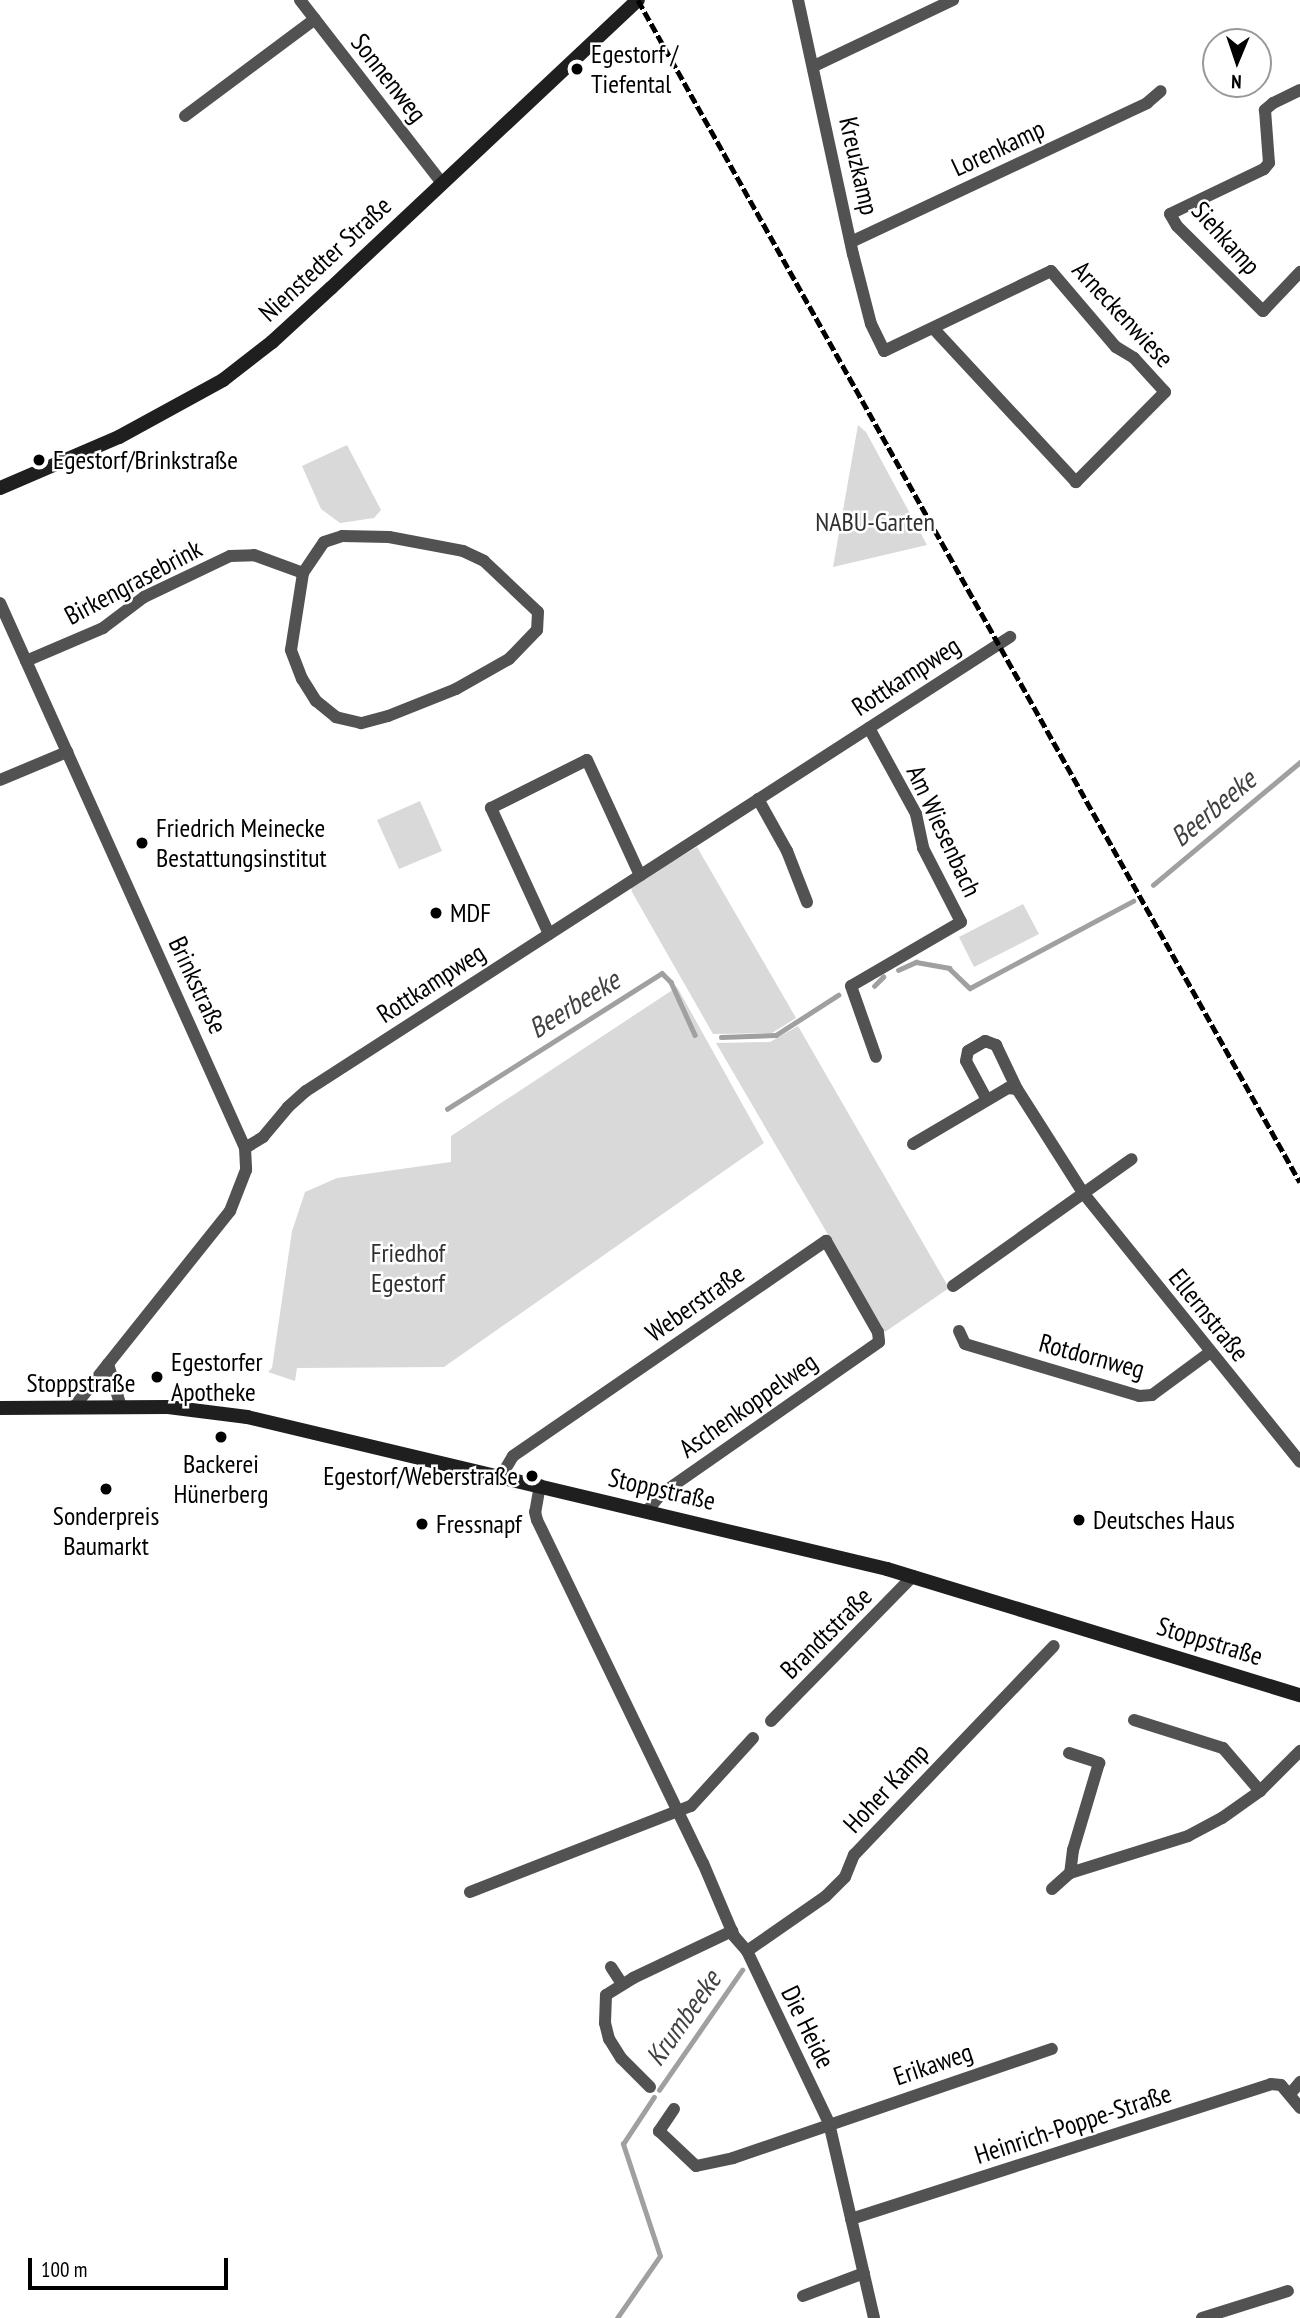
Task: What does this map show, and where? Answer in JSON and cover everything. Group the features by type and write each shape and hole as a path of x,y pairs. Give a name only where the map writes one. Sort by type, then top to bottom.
{"main road":[{"name":"Nienstedter Straße","path":"0,488 129,432 223,380 272,342 442,183 623,5 638,0"},
{"name":"Stoppstraße","path":"0,1408 121,1407 231,1413 913,1576 1300,1695"}],"street":[{"name":"Sonnenweg","path":"300,0 442,183"},
{"name":"Kreuzkamp","path":"798,0 870,324 878,340"},
{"path":"814,66 953,0"},
{"path":"185,116 314,19"},
{"name":"Siehkamp","path":"1300,90 1273,103 1265,110 1269,163 1264,170 1170,214 1177,226 1263,311 1300,272"},
{"name":"Lorenkamp","path":"853,241 1147,103 1161,91"},
{"name":"Arneckenwiese","path":"878,340 884,351 1051,271 1116,347 1134,358 1165,392 1076,482 933,328"},
{"path":"342,536 389,537 463,551 484,561 538,612 537,630 509,659 456,689 388,716 361,723 348,720 336,717 316,701 302,679 291,650 303,573 324,542 342,536"},
{"name":"Birkengrasebrink","path":"26,661 103,628 144,597 230,556 254,555 303,573"},
{"name":"Brinkstraße","path":"0,603 244,1148 246,1170 230,1211 74,1407"},
{"name":"Rottkampweg","path":"244,1148 263,1136 306,1091 1010,637"},
{"name":"Am Wiesenbach","path":"869,728 916,814 923,848 961,922 850,986 876,1057"},
{"path":"0,780 67,752"},
{"path":"549,934 491,808 587,761 640,875"},
{"path":"758,799 787,850 807,902"},
{"name":"Ellernstraße","path":"987,1100 966,1061 968,1051 985,1041 996,1045 1017,1089 1084,1194 1209,1353 1300,1462"},
{"path":"913,1144 1008,1088 1017,1089"},
{"path":"953,1286 1132,1159"},
{"name":"Weberstraße","path":"501,1476 513,1456 826,1241 878,1332 879,1342"},
{"name":"Rotdornweg","path":"959,1331 965,1344 1139,1396 1152,1395 1209,1353"},
{"name":"Aschenkoppelweg","path":"647,1511 661,1494 879,1342"},
{"path":"108,1364 121,1407"},
{"name":"Die Heide","path":"540,1485 535,1512 537,1520 678,1812 732,1931 747,1951 829,2123 874,2318"},
{"name":"Brandtstraße","path":"771,1721 913,1576"},
{"name":"Hoher Kamp","path":"747,1951 826,1896 845,1877 854,1855 1054,1646"},
{"path":"1134,1720 1223,1748 1260,1791"},
{"path":"470,1892 691,1806 753,1738"},
{"path":"1052,1889 1070,1873 1188,1836 1222,1818 1260,1791 1300,1751"},
{"path":"1069,1753 1099,1763 1073,1850 1070,1873"},
{"path":"650,2087 621,2057 609,2039 605,2023 606,1995 622,1984 732,1931"},
{"path":"611,1967 622,1984"},
{"name":"Erikaweg","path":"674,2109 659,2131 690,2164 696,2166 733,2158 1052,2049"},
{"path":"1300,2082 1290,2094 1300,2108"},
{"name":"Heinrich-Poppe-Straße","path":"852,2219 1271,2084 1281,2085 1290,2094"},
{"path":"803,2296 864,2273"},
{"path":"1202,2318 1288,2291"}],"green space":[{"name":"NABU-Garten","path":"858,425 866,432 927,545 833,567"},
{"path":"347,445 381,510 374,518 340,523 321,509 302,466"},
{"path":"420,801 442,851 399,869 377,820"},
{"path":"697,847 796,1018 772,1033 713,1034 632,892 631,886"},
{"path":"1023,904 1039,934 974,967 959,937"},
{"name":"Friedhof Egestorf","path":"677,987 764,1143 444,1367 297,1368 295,1381 268,1372 272,1368 292,1231 305,1192 337,1178 451,1162 451,1136"},
{"path":"798,1026 949,1288 885,1332 716,1043 770,1042"}],"waterway":[{"name":"Beerbeeke","path":"1153,885 1300,762"},
{"name":"Beerbeeke","path":"898,970 916,962 949,968 970,988 1133,901"},
{"name":"Beerbeeke","path":"447,1109 662,973 671,982 695,1035"},
{"name":"Beerbeeke","path":"874,986 883,977"},
{"name":"Beerbeeke","path":"721,1037 776,1035 838,995"},
{"name":"Krumbeeke","path":"659,2090 742,1970"},
{"name":"Krumbeeke","path":"617,2318 660,2256 623,2144 654,2097"}],"railway":[{"path":"638,0 1300,1182"}],"place":[{"name":"Egestorf / Tiefental","path":"577,69"},
{"name":"Egestorf/Brinkstraße","path":"39,460"},
{"name":"Friedrich Meinecke Bestattungsinstitut","path":"142,843"},
{"name":"MDF","path":"436,913"},
{"name":"Egestorfer Apotheke","path":"157,1377"},
{"name":"Backerei Hünerberg","path":"221,1437"},
{"name":"Egestorf/Weberstraße","path":"532,1476"},
{"name":"Sonderpreis Baumarkt","path":"106,1489"},
{"name":"Deutsches Haus","path":"1079,1520"},
{"name":"Fressnapf","path":"422,1524"}]}
